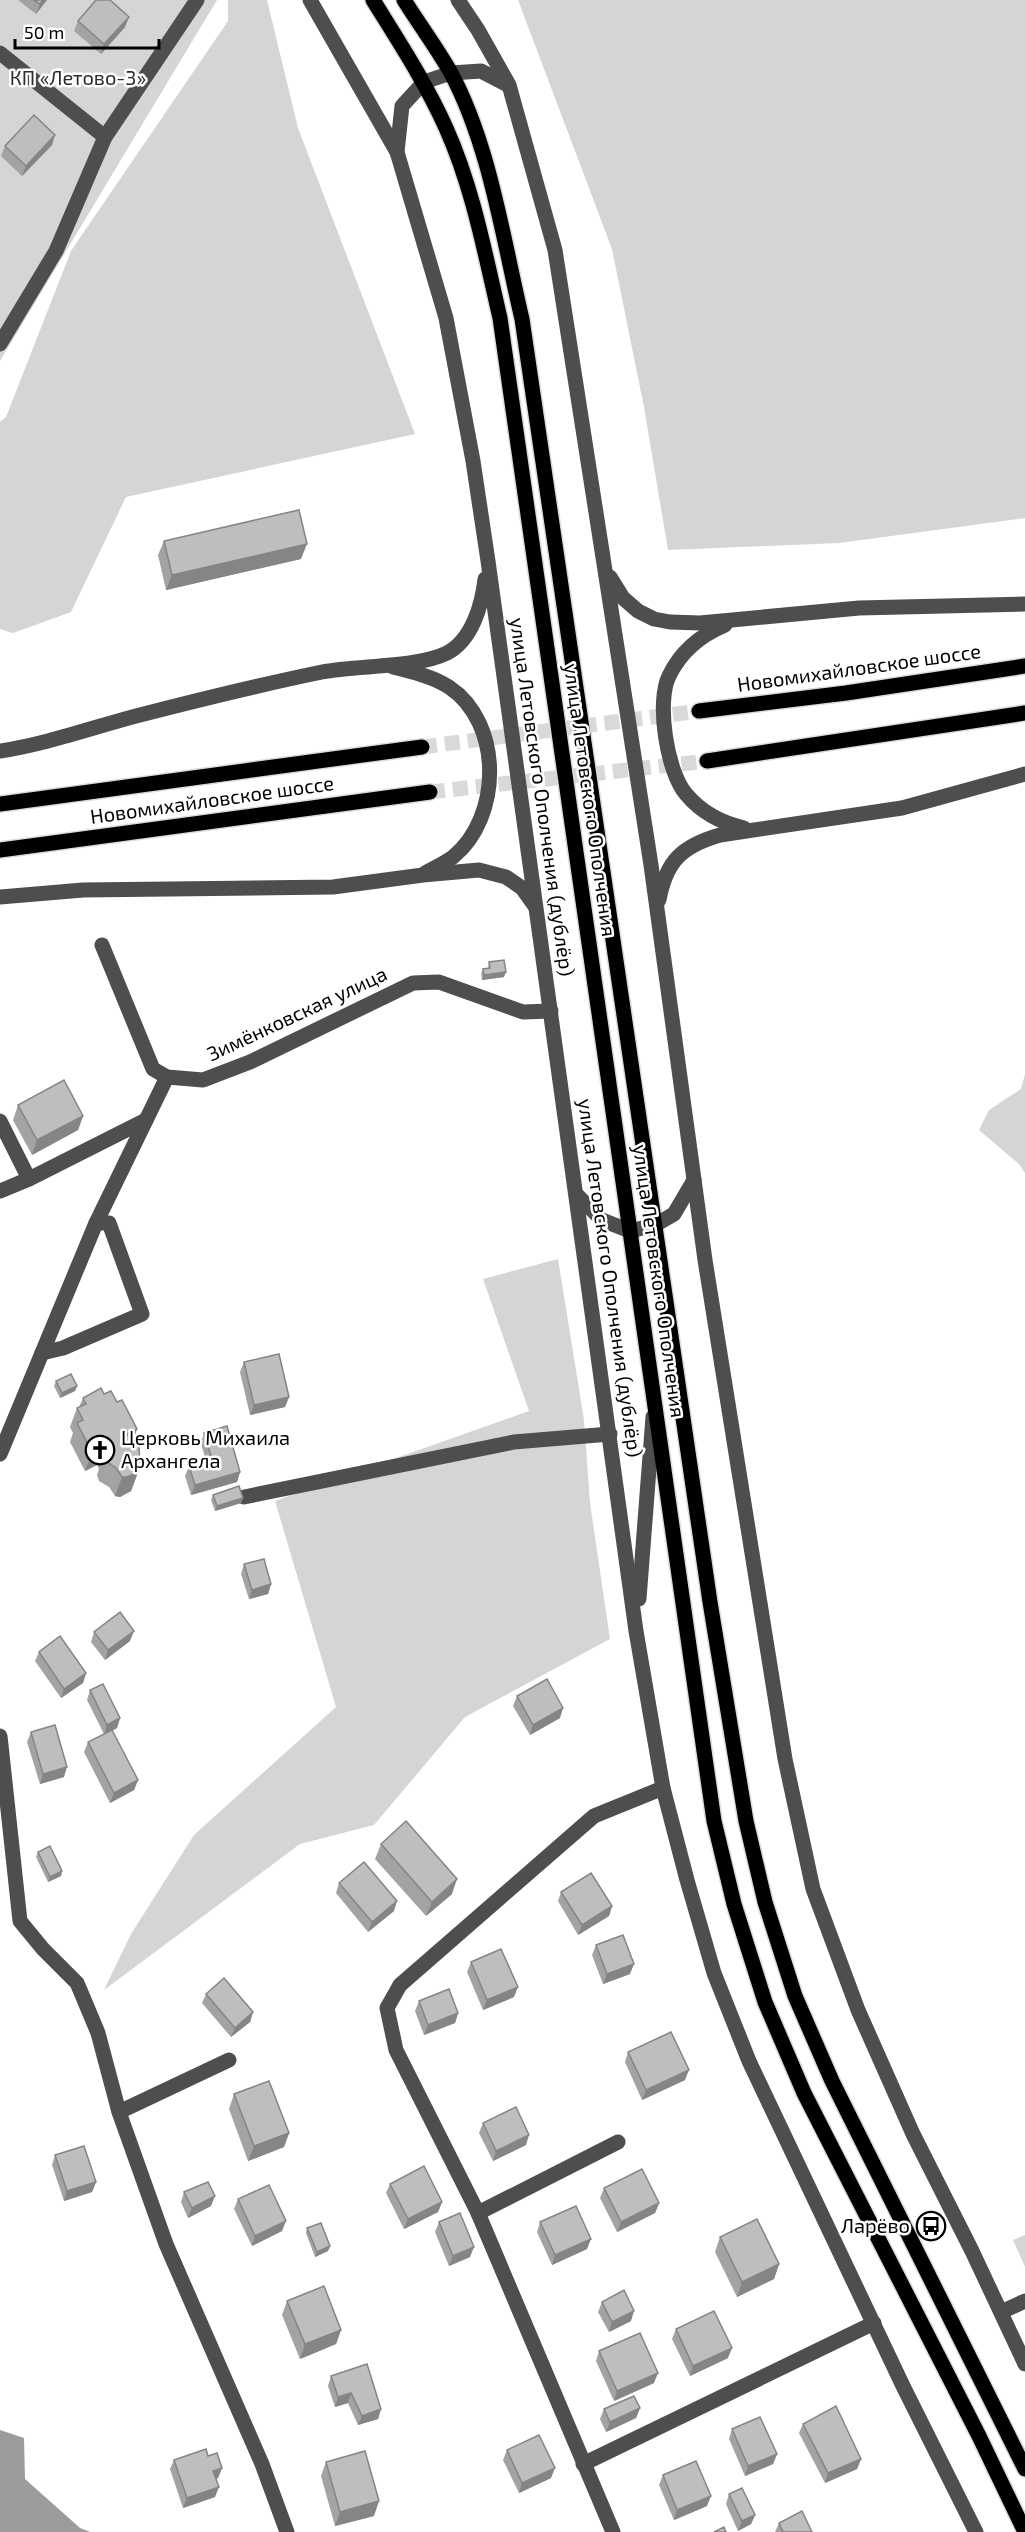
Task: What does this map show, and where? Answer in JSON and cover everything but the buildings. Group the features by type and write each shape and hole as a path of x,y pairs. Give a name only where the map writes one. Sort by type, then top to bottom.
{"main road":[{"name":"улица Летовского Ополчения","path":"373,0 424,82 447,130 477,217 500,318 714,1821 734,1904 762,1991 804,2093 979,2436 1025,2532"},
{"name":"улица Летовского Ополчения","path":"404,0 451,74 484,157 522,319 710,1602 746,1821 765,1902 795,1996 832,2081 1025,2469"},
{"name":"Новомихайловское шоссе","path":"699,711 846,693 1025,666"},
{"path":"707,761 1025,713"},
{"name":"Новомихайловское шоссе","path":"0,804 422,747"},
{"name":"Новомихайловское шоссе","path":"0,850 430,792"}],"street":[{"path":"0,344 56,251 105,137 197,0"},
{"name":"улица Летовского Ополчения (дублёр)","path":"310,0 397,152 446,318 473,461 488,561 636,1631 663,1788 687,1880 714,1973 749,2061 976,2532"},
{"path":"458,0 509,85 555,250 657,909 694,1180 785,1759 813,1888 867,2031 913,2134 1025,2364"},
{"path":"0,53 105,137"},
{"path":"397,152 402,106 424,82 451,74 481,71 509,85"},
{"path":"603,557 612,581 623,598 638,611 654,619 670,622 700,623 859,608 1025,604"},
{"path":"0,751 22,748 135,716 335,669 384,664 437,656 448,652 464,639 483,598 488,561"},
{"path":"742,618 705,633 683,654 668,677 664,704 666,739 676,776 685,794 705,812 727,824 755,830"},
{"path":"384,664 424,675 450,688 469,705 482,728 488,755 490,781 484,810 471,836 454,857 423,875"},
{"path":"657,909 662,884 669,867 682,852 698,842 720,835 902,808 1025,774"},
{"path":"0,897 83,890 333,887 479,870 492,872 522,888 532,900 537,911"},
{"path":"0,1454 96,1223 167,1077 153,1069 102,945"},
{"name":"Зимёнковская улица","path":"167,1077 203,1080 250,1062 413,984 440,982 523,1012 551,1011"},
{"path":"0,1191 29,1179 146,1120"},
{"path":"0,1121 29,1179"},
{"path":"577,1195 602,1221 630,1231 655,1225 674,1214 694,1180"},
{"path":"42,1353 63,1348 142,1314 109,1223 96,1223"},
{"path":"636,1631 655,1399"},
{"path":"244,1497 514,1442 610,1434"},
{"path":"0,1736 20,1921 77,1983 98,2032 119,2112 166,2244 262,2464 287,2532"},
{"path":"613,2532 478,2213 396,2050 387,2008 400,1986 594,1816 663,1788"},
{"path":"119,2112 229,2060"},
{"path":"478,2213 618,2142"},
{"path":"1001,2312 1025,2301"},
{"path":"583,2464 874,2323"}],"green space":[{"name":"КП «Летово-3»","path":"0,0 217,0 0,361"},
{"path":"228,0 267,0 298,128 415,434 126,497 71,612 13,633 0,629 0,422 6,417 71,251 228,21"},
{"path":"518,0 1025,0 1025,518 839,543 668,550 644,407 612,249"},
{"path":"1025,1074 1025,1173 1019,1164 979,1130 989,1110 1021,1089"},
{"path":"558,1259 584,1420 590,1503 610,1639 465,1717 374,1825 300,1844 104,1990 131,1934 194,1835 336,1707 275,1501 529,1411 483,1279"},
{"path":"1025,2235 1025,2267 1013,2240"}],"shaded area":[{"path":"0,2430 24,2438 25,2479 80,2528 90,2532 0,2532"}],"tunnel":[{"path":"422,747 699,711"},
{"path":"430,792 707,761"}],"place":[{"name":"Церковь Михаила Архангела","path":"100,1450"},
{"name":"Ларёво","path":"931,2226"}]}
